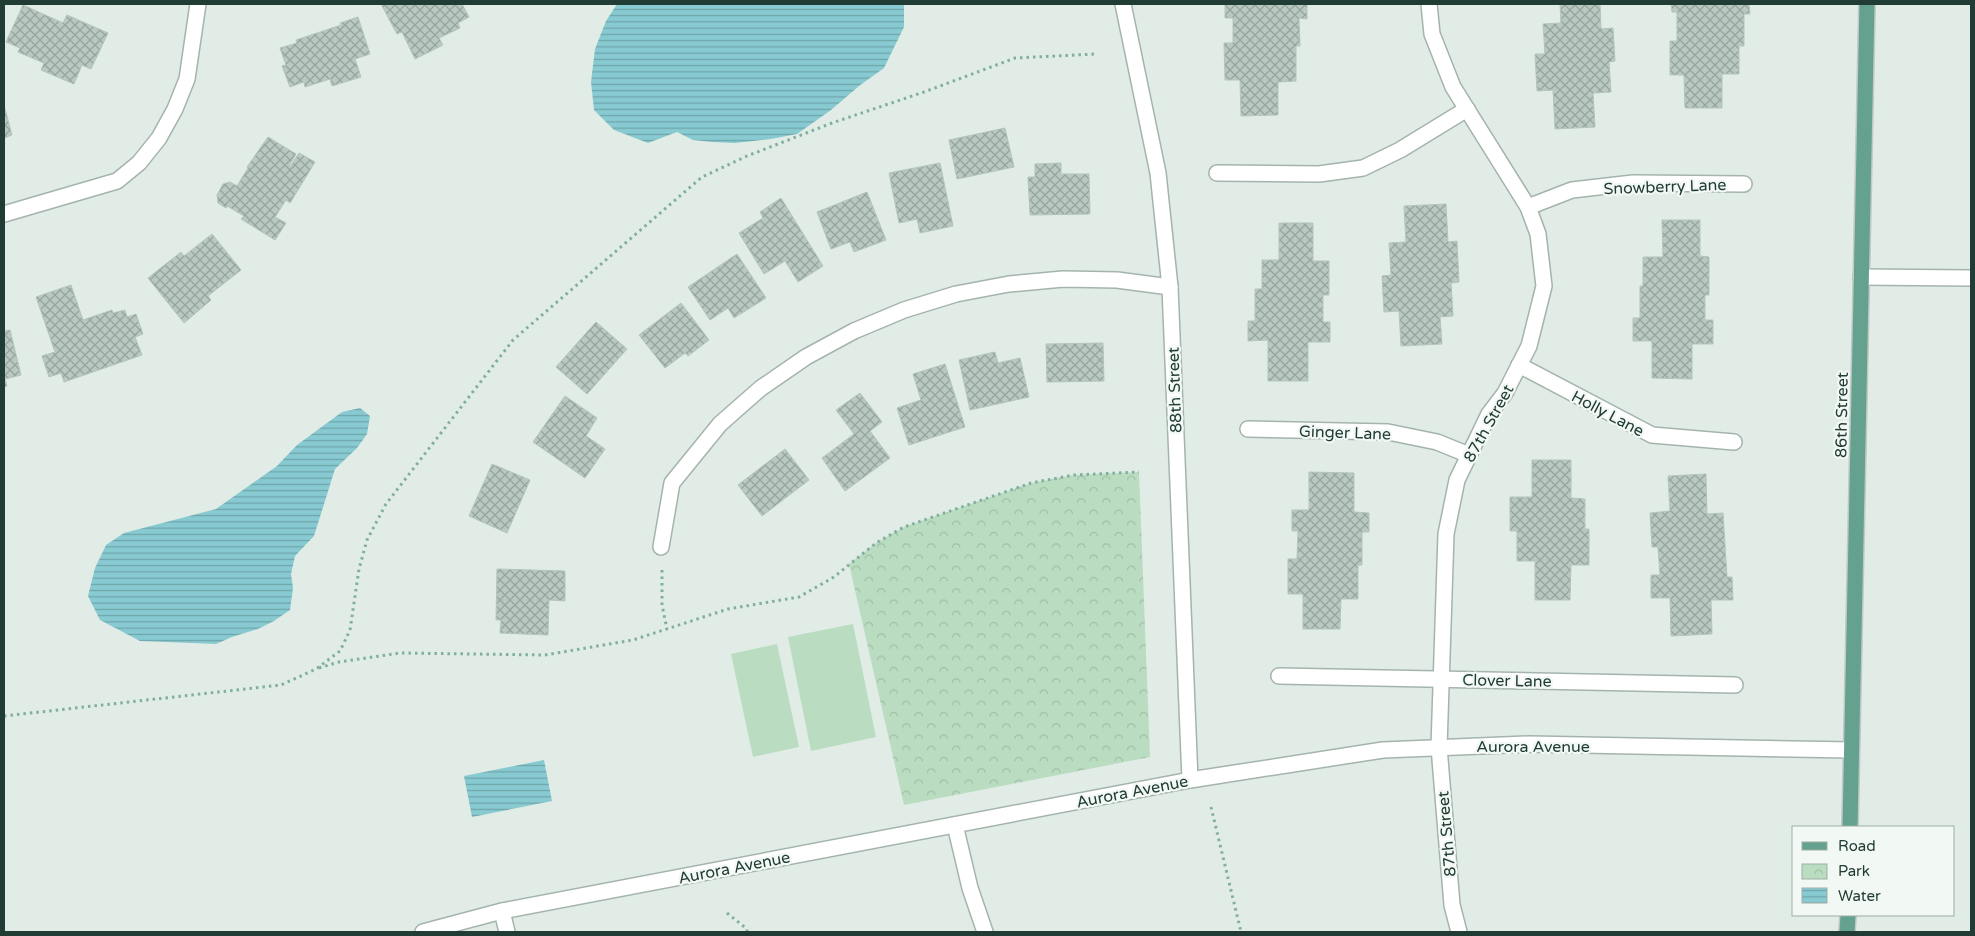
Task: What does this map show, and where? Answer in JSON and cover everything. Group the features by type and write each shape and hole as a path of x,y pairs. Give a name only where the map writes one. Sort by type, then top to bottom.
{"main road":[{"name":"86th Street","path":"1850,826 1867,4"},
{"path":"1848,916 1848,932"}],"street":[{"path":"4,214 117,181 139,163 159,138 175,109 187,79 198,4"},
{"name":"88th Street","path":"1123,4 1158,173 1170,287 1190,780"},
{"name":"87th Street","path":"1428,4 1432,34 1453,86 1528,207 1538,234 1544,286 1529,346 1505,393 1489,414 1457,480 1446,534 1440,679 1440,747 1452,905 1460,932"},
{"path":"1217,173 1319,174 1363,168 1400,150 1467,109"},
{"name":"Snowberry Lane","path":"1528,207 1572,190 1633,183 1744,184"},
{"path":"1861,277 1971,278"},
{"path":"661,547 672,483 720,424 762,388 799,362 854,331 904,310 956,294 1009,284 1063,279 1117,280 1170,287"},
{"name":"Holly Lane","path":"1519,365 1652,435 1734,442"},
{"name":"Ginger Lane","path":"1248,429 1388,432 1437,442 1469,455"},
{"name":"Clover Lane","path":"1279,676 1735,684"},
{"name":"Aurora Avenue","path":"423,932 502,911 1190,780 1383,750 1530,744 1851,750"},
{"path":"955,825 970,888 985,932"},
{"path":"502,911 508,932"}],"path":[{"path":"316,669 340,651 350,630 359,569 367,540 386,504 513,340 702,177 747,156 832,123 924,92 1015,58 1096,54"},
{"path":"4,716 281,685 316,669 339,662 400,653 545,655 633,640 728,608 799,597 834,577 876,543 904,527 1031,482 1074,475 1139,472"},
{"path":"661,547 662,605 667,629"},
{"path":"1211,807 1240,932"},
{"path":"727,913 747,929 748,932"}],"green space":[{"path":"1139,472 1150,757 904,805 849,564 876,543 904,527 1031,483 1074,475"},
{"path":"853,624 876,737 811,751 788,637"},
{"path":"777,644 799,747 753,757 731,654"}],"water":[{"path":"617,4 904,4 904,27 884,68 797,134 735,143 693,140 677,132 648,143 614,130 594,110 591,82 595,49 606,21"},
{"path":"360,408 370,416 367,434 357,448 335,469 314,536 295,556 291,574 293,588 290,610 258,629 216,644 140,641 100,620 88,596 95,568 106,545 124,533 216,509 277,466 297,445 342,412"},
{"path":"544,760 552,801 472,817 464,776"}],"building":[{"path":"381,4 462,4 469,17 458,23 460,28 439,38 443,45 415,59 402,32 397,34"},
{"path":"1225,4 1307,4 1307,19 1299,18 1300,46 1296,46 1296,81 1278,82 1278,115 1241,116 1240,80 1225,80 1224,43 1233,43 1233,18 1225,18"},
{"path":"1560,4 1600,4 1601,29 1613,28 1615,61 1609,62 1611,92 1593,93 1595,127 1555,129 1553,90 1537,91 1535,54 1545,54 1543,24 1561,23"},
{"path":"1671,4 1749,4 1750,14 1744,14 1744,46 1739,46 1739,74 1722,74 1722,108 1685,108 1684,75 1670,75 1670,41 1677,41 1677,12 1672,12"},
{"path":"23,5 63,23 67,15 108,33 91,69 82,65 74,84 41,70 44,63 18,52 20,48 6,42"},
{"path":"358,17 370,54 355,59 361,77 332,86 330,79 305,87 304,82 290,87 282,66 286,65 280,48 297,43 296,40 341,25 340,23"},
{"path":"4,105 12,135 4,138"},
{"path":"1005,128 1014,167 957,179 949,140"},
{"path":"268,137 296,154 290,167 299,153 315,162 290,203 286,200 275,217 286,223 275,240 241,219 244,216 218,203 217,195 223,184 230,182 237,186 247,167"},
{"path":"940,163 953,226 920,233 917,219 899,223 889,173"},
{"path":"1061,163 1061,174 1089,174 1090,214 1030,215 1028,177 1035,177 1035,164"},
{"path":"867,192 886,240 854,252 850,242 831,249 817,212"},
{"path":"781,198 823,266 798,282 785,261 764,274 739,233 763,218 760,212"},
{"path":"1446,204 1448,242 1457,241 1459,282 1451,283 1453,316 1440,317 1442,344 1401,346 1399,311 1384,312 1382,276 1391,275 1389,243 1406,242 1404,206"},
{"path":"1662,220 1700,220 1700,256 1709,257 1709,295 1705,295 1705,320 1713,320 1713,344 1692,344 1692,379 1652,378 1652,341 1633,341 1633,318 1640,318 1640,286 1643,286 1643,257 1663,257"},
{"path":"1279,223 1313,223 1313,261 1329,261 1329,295 1323,295 1323,322 1330,322 1330,342 1308,342 1308,381 1268,381 1268,340 1248,341 1248,321 1255,321 1255,289 1262,289 1262,260 1279,260"},
{"path":"212,234 241,270 208,296 211,300 184,323 148,278 181,252 184,256"},
{"path":"737,254 766,298 734,318 728,308 710,320 688,287"},
{"path":"71,285 83,320 112,310 113,313 125,310 127,317 136,314 143,334 135,337 142,355 64,382 61,373 49,377 42,356 55,352 36,297"},
{"path":"681,303 709,340 688,356 685,353 665,368 639,335"},
{"path":"596,322 627,349 587,394 556,367"},
{"path":"10,330 21,375 5,379 7,386 4,387 4,331"},
{"path":"1103,343 1104,381 1047,382 1046,344"},
{"path":"995,352 998,363 1020,358 1029,397 970,410 959,360"},
{"path":"945,364 965,427 909,445 897,408 921,400 913,374"},
{"path":"860,393 882,422 870,431 890,458 845,491 822,458 854,434 836,410"},
{"path":"565,396 597,418 586,436 605,449 585,478 533,442"},
{"path":"785,449 809,480 762,516 738,485"},
{"path":"1532,460 1571,460 1571,498 1585,499 1585,529 1589,529 1589,565 1571,565 1570,600 1535,600 1535,561 1517,561 1517,531 1510,531 1510,497 1532,497"},
{"path":"492,464 530,480 507,533 469,516"},
{"path":"1309,472 1354,473 1354,512 1369,513 1369,532 1362,532 1362,565 1358,565 1358,599 1341,599 1340,629 1303,629 1303,594 1288,594 1288,559 1297,559 1298,531 1292,531 1292,510 1309,510"},
{"path":"1706,474 1707,514 1723,513 1727,577 1732,577 1733,600 1711,600 1712,634 1671,636 1670,598 1651,598 1651,575 1660,575 1658,547 1652,547 1650,513 1670,511 1668,476"},
{"path":"497,569 565,571 565,601 549,600 548,635 500,633 501,620 496,620"}]}
